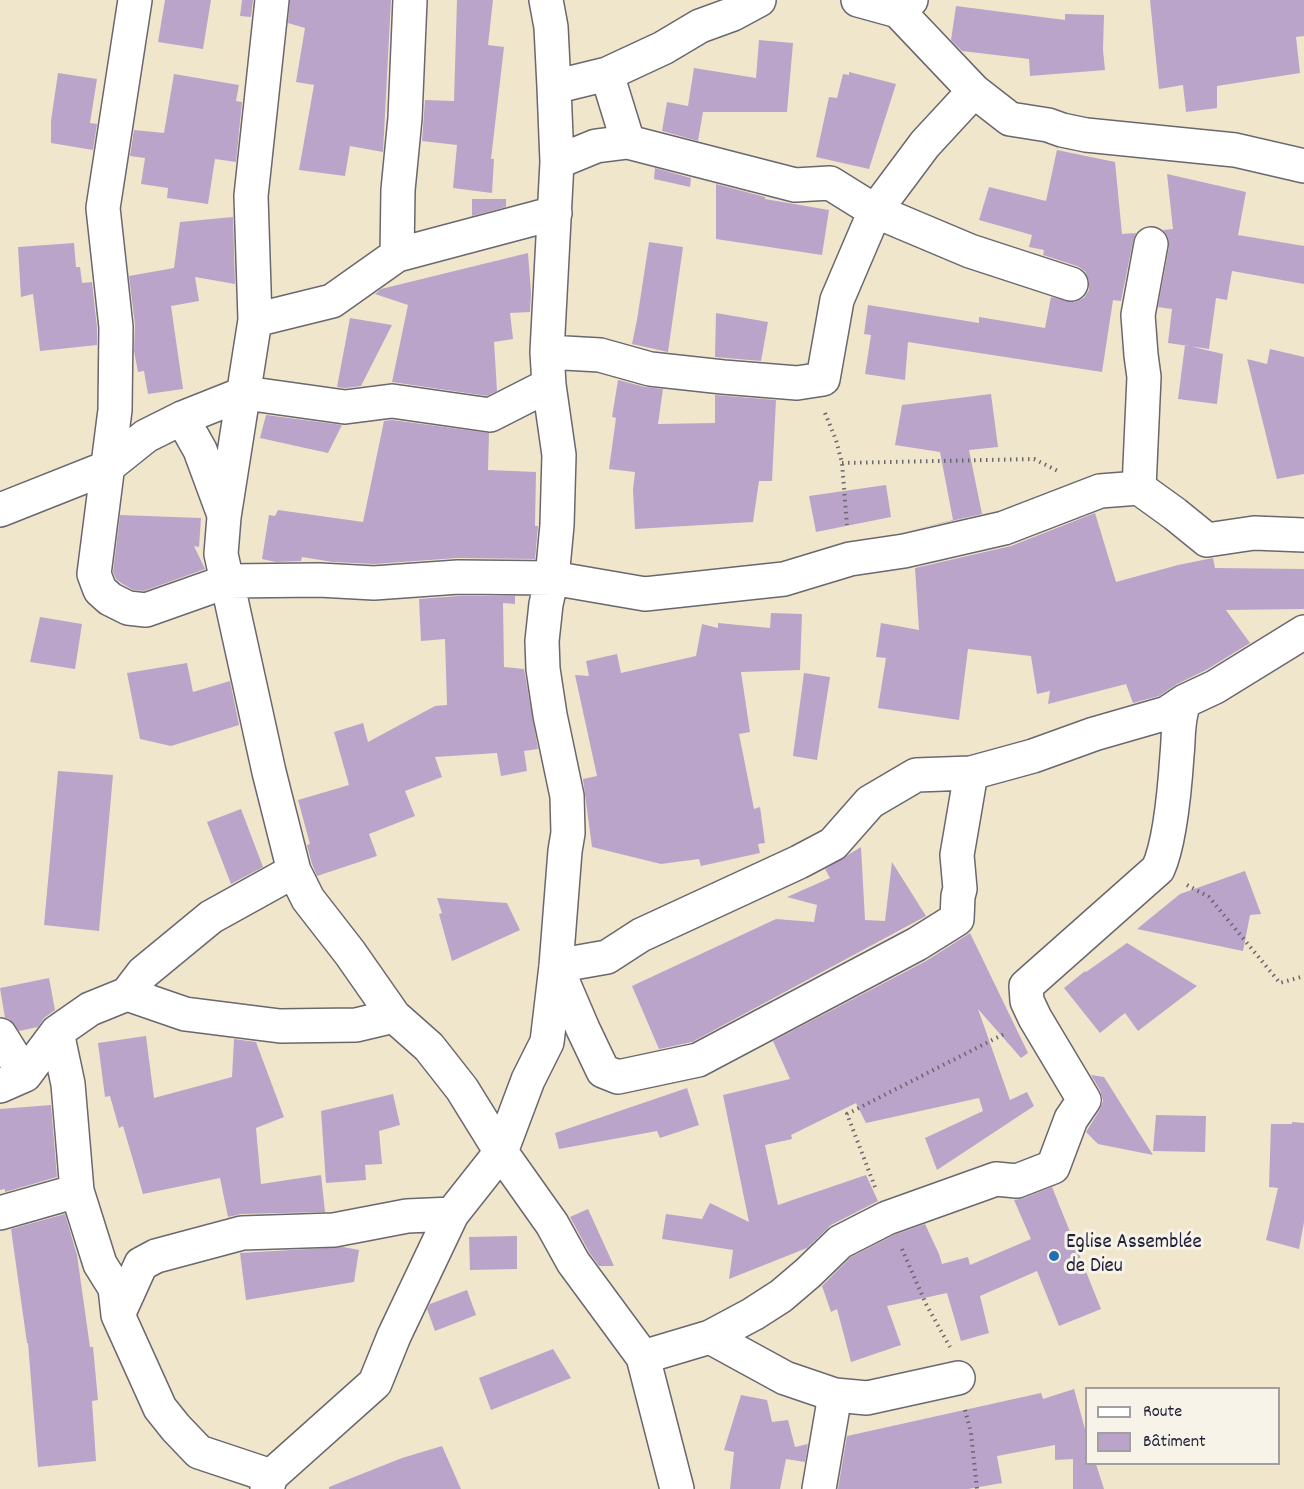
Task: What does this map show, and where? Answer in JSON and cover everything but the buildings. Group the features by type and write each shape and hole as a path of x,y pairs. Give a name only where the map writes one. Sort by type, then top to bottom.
{"street":[{"path":"135,0 103,208 116,327 114,410 94,574 100,590 110,599 128,608 146,610 228,581 319,580 374,583 458,577 552,578 645,594 784,579 850,559 904,551 1004,528 1100,491 1139,488 1207,540 1254,533 1304,535"},
{"path":"272,0 251,196 255,321 224,517 221,554 269,772 294,871 308,899 350,953 394,1016 429,1047 462,1089 501,1152 552,1224 573,1262 643,1357 677,1489"},
{"path":"397,255 398,190 405,118 410,0"},
{"path":"57,1032 68,1084 77,1191 100,1264 115,1288 118,1315 160,1408 199,1452 269,1482 375,1383 394,1336 452,1214 501,1152 528,1080 547,1042 568,833 567,796 543,669 542,641 546,604 552,578 557,525 559,455 549,385 547,352 557,162 551,27 546,0"},
{"path":"554,87 607,74 663,48 700,26 733,14 759,0"},
{"path":"858,0 905,6 975,91 1010,119 1048,125 1086,135 1235,150 1304,166"},
{"path":"607,74 628,142"},
{"path":"547,352 600,355 650,369 723,377 797,383 824,379 837,300 875,211 925,144 975,91"},
{"path":"557,162 596,146 628,142 795,185 830,183 875,211 970,251 1071,284"},
{"path":"255,321 332,301 397,255 555,213"},
{"path":"1139,488 1144,378 1140,355 1138,315 1151,244"},
{"path":"0,510 106,468 146,436 182,418 245,393 345,407 392,401 490,415 549,385"},
{"path":"182,418 200,450 224,517"},
{"path":"556,966 607,957 641,935 833,844 870,802 916,775 971,773 1033,756 1094,734 1167,713 1185,701 1215,687 1304,632"},
{"path":"643,1357 710,1337 781,1296 808,1274 840,1242 887,1218 996,1179 1017,1181 1053,1167 1071,1119 1084,1100 1035,1018 1027,1001 1026,986 1158,869 1164,850 1176,777 1180,711 1185,701"},
{"path":"556,966 603,1071 618,1077 698,1060 916,944 957,919 957,896 960,889 957,855 971,773"},
{"path":"12,1080 57,1032 90,1009 127,994 143,973 211,917 294,871"},
{"path":"127,994 185,1014 280,1026 357,1025 394,1016"},
{"path":"0,1035 12,1080"},
{"path":"0,1213 77,1191"},
{"path":"118,1315 141,1264 156,1256 242,1233 334,1230 407,1216 452,1214"},
{"path":"710,1337 785,1378 835,1395 867,1398 958,1378"},
{"path":"819,1489 835,1395"}],"path":[{"path":"824,379 825,417 836,440 842,463 850,559"},
{"path":"842,463 1034,459 1100,491"},
{"path":"1158,869 1209,897 1280,983 1304,976"}],"place":[{"name":"Eglise Assemblée de Dieu","path":"1054,1256"}]}
